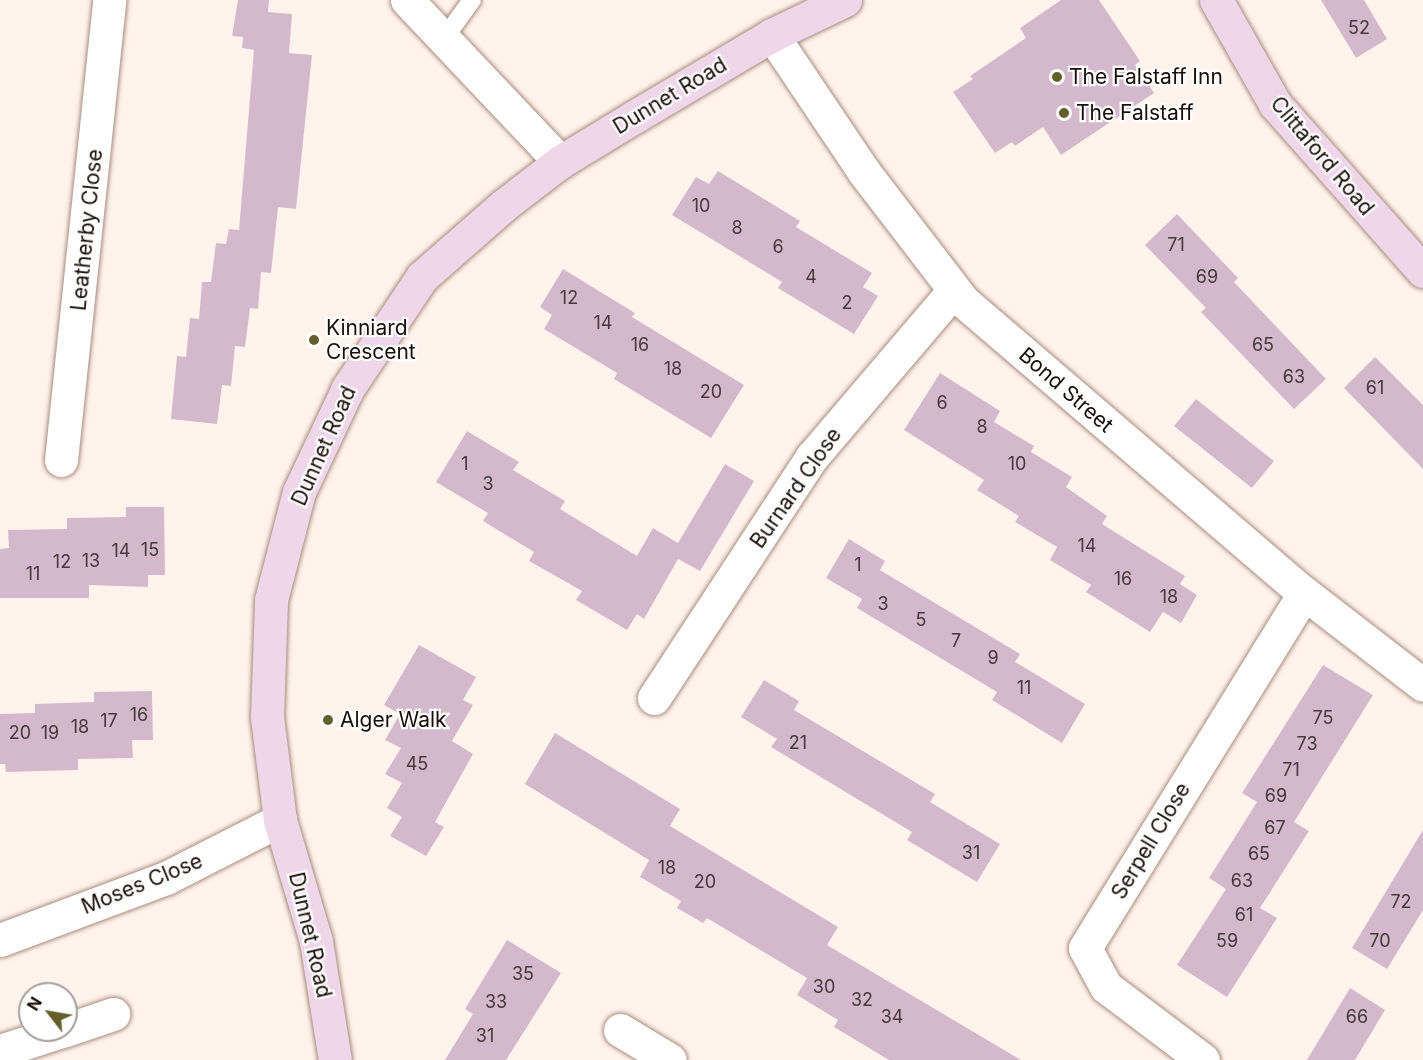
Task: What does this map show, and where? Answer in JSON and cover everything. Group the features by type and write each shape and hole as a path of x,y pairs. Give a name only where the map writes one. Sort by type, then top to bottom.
{"street":[{"name":"Leatherby Close","path":"61,460 109,0"},
{"path":"407,0 560,162"},
{"name":"Dunnet Road","path":"335,1060 316,941 280,820 267,717 272,600 299,492 348,388 422,277 504,205 560,162 772,35 845,0"},
{"name":"Clittaford Road","path":"1216,0 1275,104 1423,271"},
{"name":"Bond Street","path":"772,35 864,172 954,290 1304,593 1423,685"},
{"name":"Burnard Close","path":"654,698 812,457 954,290"},
{"name":"Serpell Close","path":"1203,1060 1106,987 1085,948 1304,593"},
{"name":"Moses Close","path":"0,940 166,878 280,820"},
{"path":"78,1026 113,1014"},
{"path":"620,1030 670,1060"},
{"path":"0,1051 28,1042"}],"lane":[{"path":"443,40 472,0"}],"building":[{"path":"238,0 269,0 268,12 292,14 289,53 312,55 296,209 278,207 271,273 261,272 258,309 250,308 245,347 235,346 231,386 222,385 217,424 171,419 177,356 186,357 190,318 199,319 202,282 211,282 216,243 226,244 229,229 239,230 254,50 242,48 243,37 232,36"},
{"name":"The Falstaff Inn","path":"1061,0 1099,0 1140,61 1135,65 1154,93 1061,155 1043,127 1015,146 1012,142 995,153 953,92 973,79 970,76 1026,38 1020,28"},
{"path":"1321,0 1364,0 1387,39 1356,58"},
{"path":"718,171 800,221 796,227 872,273 863,287 878,296 854,334 778,288 782,282 672,215 696,177 709,184"},
{"path":"1177,214 1238,278 1234,282 1326,379 1294,409 1201,312 1206,308 1145,245"},
{"path":"563,269 635,313 632,317 744,385 711,438 614,379 617,373 544,329 552,315 540,307"},
{"path":"1375,357 1423,405 1423,469 1344,388"},
{"path":"940,373 1000,411 994,422 1034,446 1031,452 1072,477 1066,487 1107,516 1102,524 1185,576 1180,584 1197,595 1181,623 1163,612 1150,632 1086,592 1091,585 1050,560 1057,547 1015,522 1019,516 977,490 984,480 904,430"},
{"path":"1196,399 1274,461 1252,488 1174,426"},
{"path":"467,431 519,462 513,470 565,501 560,509 637,556 653,528 678,543 725,464 754,481 700,571 678,559 644,619 637,614 627,630 576,600 582,591 529,561 534,552 483,521 488,513 436,482"},
{"path":"126,507 164,507 165,575 148,575 148,587 89,585 89,598 0,598 0,549 9,548 8,530 67,529 67,518 126,517"},
{"path":"849,539 885,561 880,570 1020,654 1015,662 1085,704 1062,743 992,700 997,692 857,608 862,599 826,578"},
{"path":"419,645 476,677 463,700 473,705 452,741 473,754 435,822 444,827 426,856 390,836 402,817 387,808 402,783 385,774 401,748 385,740 400,714 384,705"},
{"path":"1323,665 1373,695 1294,822 1309,831 1260,908 1277,918 1227,997 1177,965 1226,889 1209,878 1257,802 1242,793"},
{"path":"764,680 799,701 794,710 935,794 930,802 1000,844 977,882 907,840 912,832 771,747 777,739 741,717"},
{"path":"152,691 153,740 132,740 133,758 78,759 78,770 6,772 5,764 0,764 0,714 35,713 35,704 94,702 94,692"},
{"path":"555,733 680,809 670,826 838,927 827,945 1021,1060 889,1060 834,1027 838,1020 797,995 807,978 707,918 703,923 677,908 681,901 640,877 649,860 525,784"},
{"path":"1423,830 1423,910 1387,969 1352,948"},
{"path":"507,940 561,973 506,1060 445,1060 473,1014 465,1009"},
{"path":"1350,988 1385,1010 1355,1060 1307,1060"}],"place":[{"name":"The Falstaff Inn","path":"1057,77"},
{"name":"The Falstaff","path":"1064,113"},
{"name":"Kinniard Crescent","path":"314,340"},
{"name":"Alger Walk","path":"328,720"}]}
